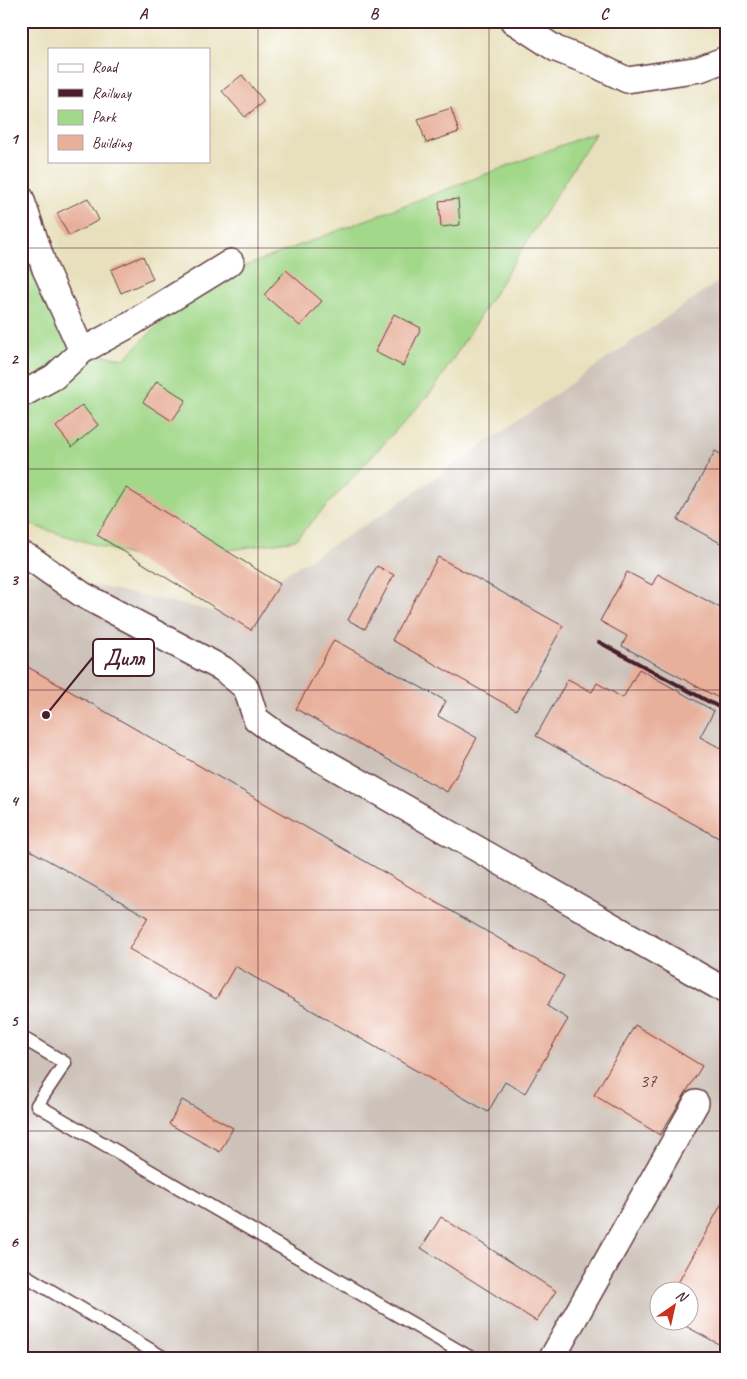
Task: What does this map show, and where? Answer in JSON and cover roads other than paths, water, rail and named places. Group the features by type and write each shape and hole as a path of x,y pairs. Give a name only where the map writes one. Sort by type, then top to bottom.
{"street":[{"path":"513,21 556,49 592,63 626,80 700,69 726,59"},
{"path":"21,198 45,269 82,351"},
{"path":"21,395 54,377 82,351 124,328 232,262"},
{"path":"21,554 30,558 83,595 223,669 246,688 256,719 278,735 726,991"},
{"path":"552,1358 696,1103"}],"lane":[{"path":"21,1037 65,1063 37,1105 471,1358"},
{"path":"21,1273 164,1358"}],"railway":[{"path":"599,642 726,711"}],"place":[{"name":"Дилл","path":"46,715"}]}
